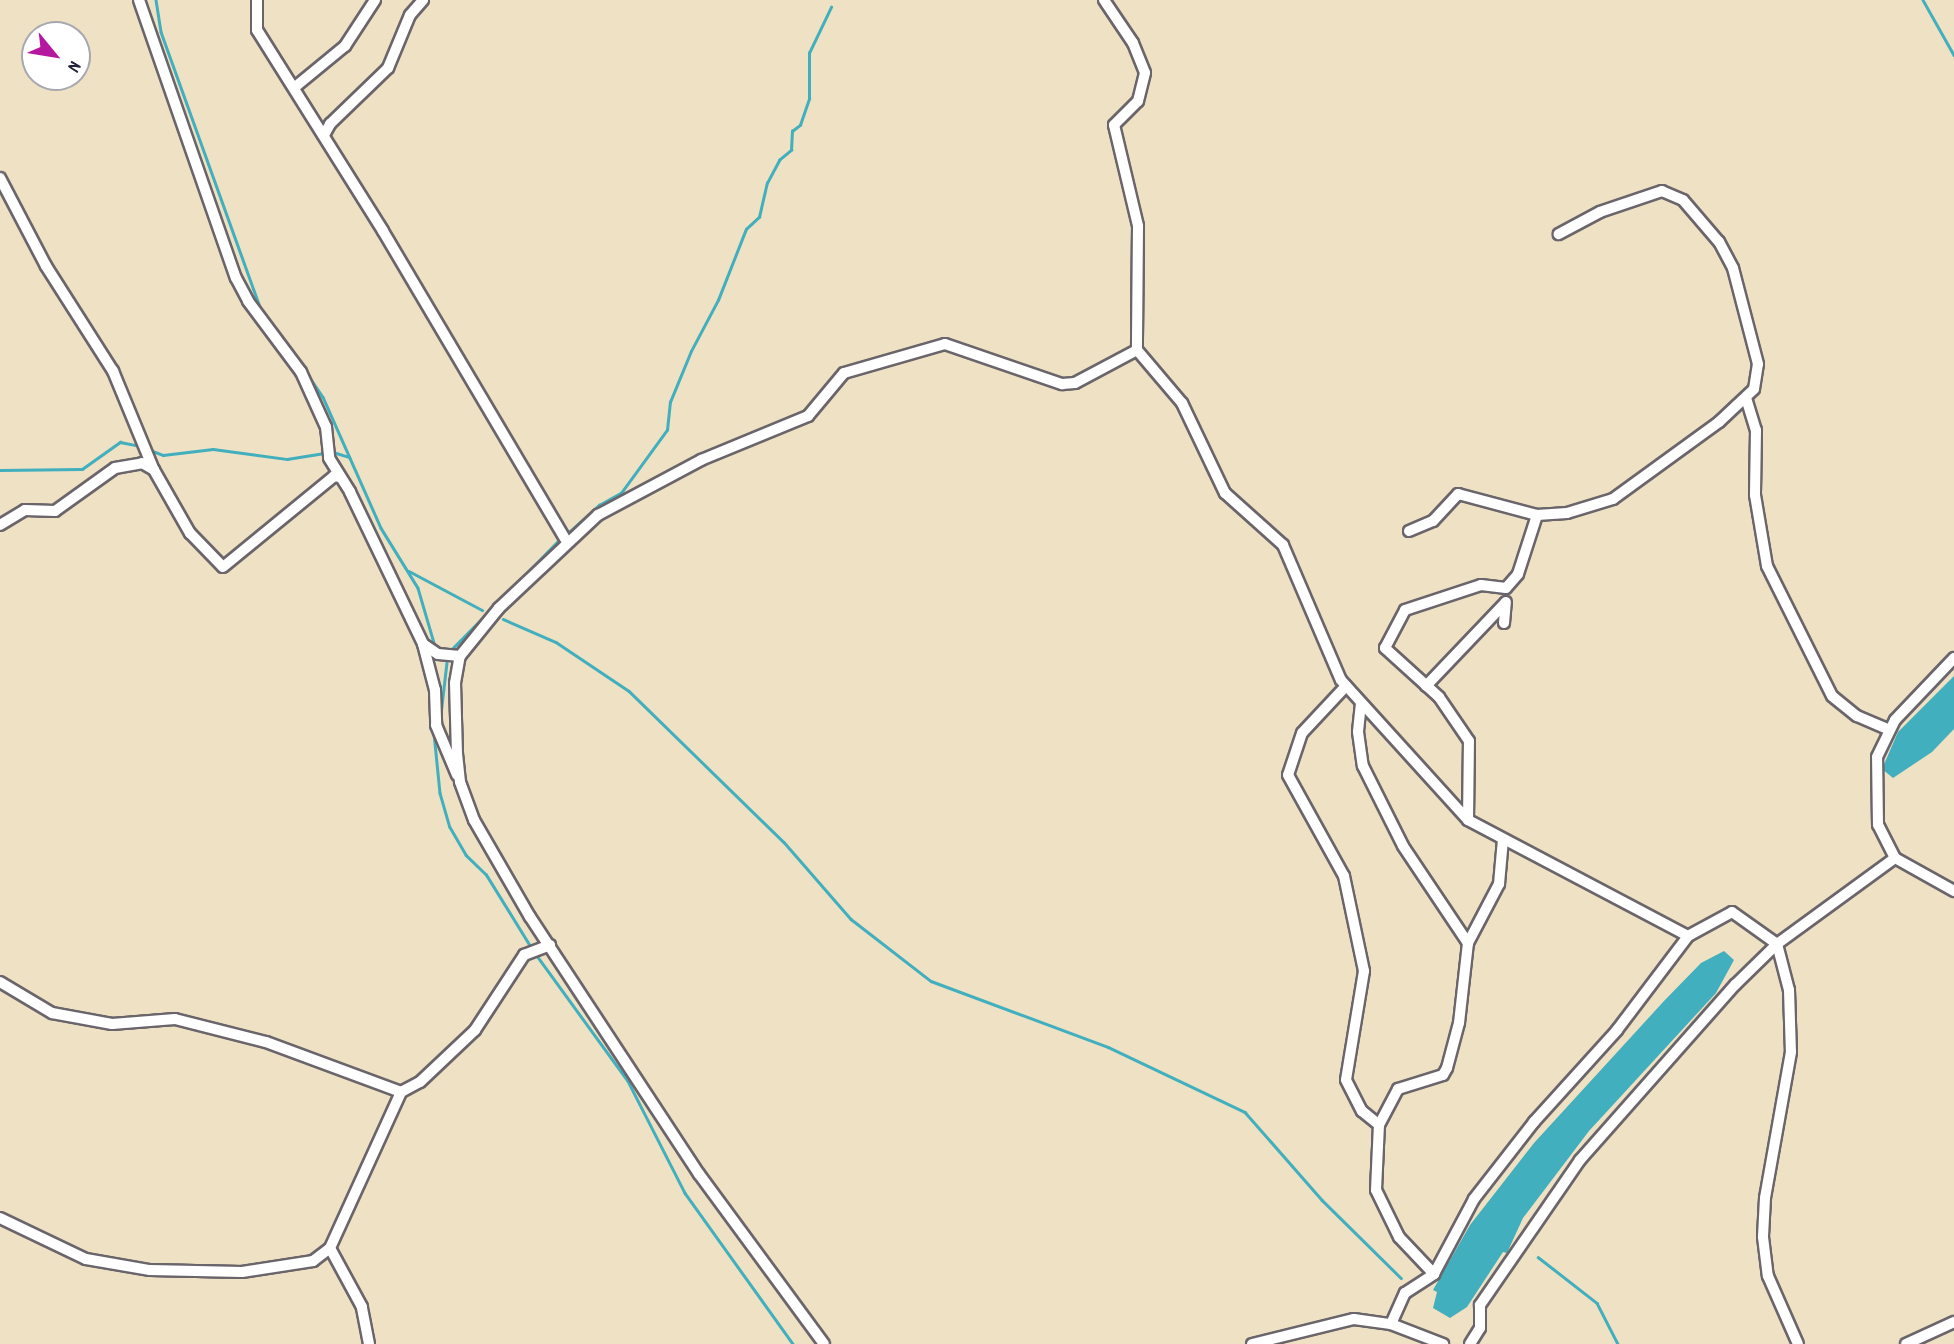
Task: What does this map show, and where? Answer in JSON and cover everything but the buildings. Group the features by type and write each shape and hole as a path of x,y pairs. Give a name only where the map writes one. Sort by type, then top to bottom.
{"street":[{"path":"139,0 236,278 248,302 302,372 326,427 329,458 423,644 435,690 436,725 484,838 550,946 699,1174 824,1344"},
{"path":"257,0 257,30 295,87 567,542"},
{"path":"295,87 345,46 375,0"},
{"path":"324,135 330,124 388,68 410,15 423,0"},
{"path":"1104,0 1133,43 1145,72 1138,101 1114,125 1138,226 1137,350 1182,403 1226,493 1283,545 1346,686 1468,820 1688,936"},
{"path":"0,178 23,213 46,266 113,371 154,470 190,533 223,567 334,476 340,477"},
{"path":"1409,531 1433,521 1458,494 1522,508 1537,515 1567,513 1622,495 1746,398 1759,371 1733,268 1719,242 1683,200 1662,191 1600,212 1559,234"},
{"path":"460,782 455,700 460,656 499,608 598,515 650,485 808,416 844,373 945,344 1062,384 1075,383 1137,350"},
{"path":"1746,398 1756,430 1755,495 1767,566 1832,695 1857,716 1888,729"},
{"path":"0,525 25,510 64,507 115,468 142,463 154,470"},
{"path":"1504,624 1506,588 1518,574 1537,515"},
{"path":"1468,820 1469,741 1426,685 1385,648 1405,610 1482,585 1506,588"},
{"path":"1426,685 1506,603"},
{"path":"423,644 438,654 460,656"},
{"path":"1954,658 1888,729 1875,767 1880,790 1878,825 1895,858 1954,891"},
{"path":"1346,686 1302,733 1288,775 1348,889 1364,971 1346,1080 1362,1111 1378,1125"},
{"path":"1362,704 1357,732 1363,766 1404,846 1468,943"},
{"path":"1434,1274 1399,1237 1376,1190 1378,1125 1398,1089 1443,1075 1447,1068 1458,1023 1468,943 1499,884 1503,839"},
{"path":"1470,1344 1480,1328 1480,1305 1580,1160 1735,985 1777,944 1895,858"},
{"path":"1391,1324 1405,1293 1434,1274 1474,1199 1534,1122 1617,1030 1688,936 1732,912 1777,944 1789,990 1791,1052 1765,1198 1763,1237 1768,1276 1798,1344"},
{"path":"0,1218 86,1259 150,1270 242,1272 313,1261 330,1248 401,1092 419,1082 475,1030 524,955 550,946"},
{"path":"0,982 52,1013 112,1024 175,1019 277,1045 401,1092"},
{"path":"330,1248 362,1307 369,1344"},
{"path":"1252,1344 1340,1321 1391,1324 1443,1344"},
{"path":"1906,1344 1954,1322"}],"water":[{"path":"1954,676 1954,729 1932,752 1893,778 1882,769 1898,732"},
{"path":"1724,951 1734,960 1716,993 1589,1131 1523,1218 1507,1253 1503,1252 1467,1307 1450,1318 1433,1308 1437,1292 1433,1290 1470,1225 1534,1143 1701,963"}],"waterway":[{"path":"156,0 161,32 261,310"},
{"path":"1923,0 1954,55"},
{"path":"568,533 599,505 621,493 667,430 670,402 691,351 718,300 746,229 759,217 767,183 779,160 791,150 792,131 800,125 809,99 809,53 831,7"},
{"path":"306,372 323,397 381,528 418,588 435,646"},
{"path":"0,470 82,469 120,442 141,446"},
{"path":"150,450 163,455 213,449 287,459 326,453"},
{"path":"333,452 349,457"},
{"path":"449,652 560,539"},
{"path":"409,571 482,610"},
{"path":"503,619 556,642 629,691 784,842 851,919 931,981 1108,1047 1245,1112 1322,1200 1401,1278"},
{"path":"441,710 447,658"},
{"path":"434,733 440,793 450,827 466,855 486,874 531,947"},
{"path":"535,953 628,1081 685,1193 793,1344"},
{"path":"1538,1257 1597,1303 1618,1344"}]}
